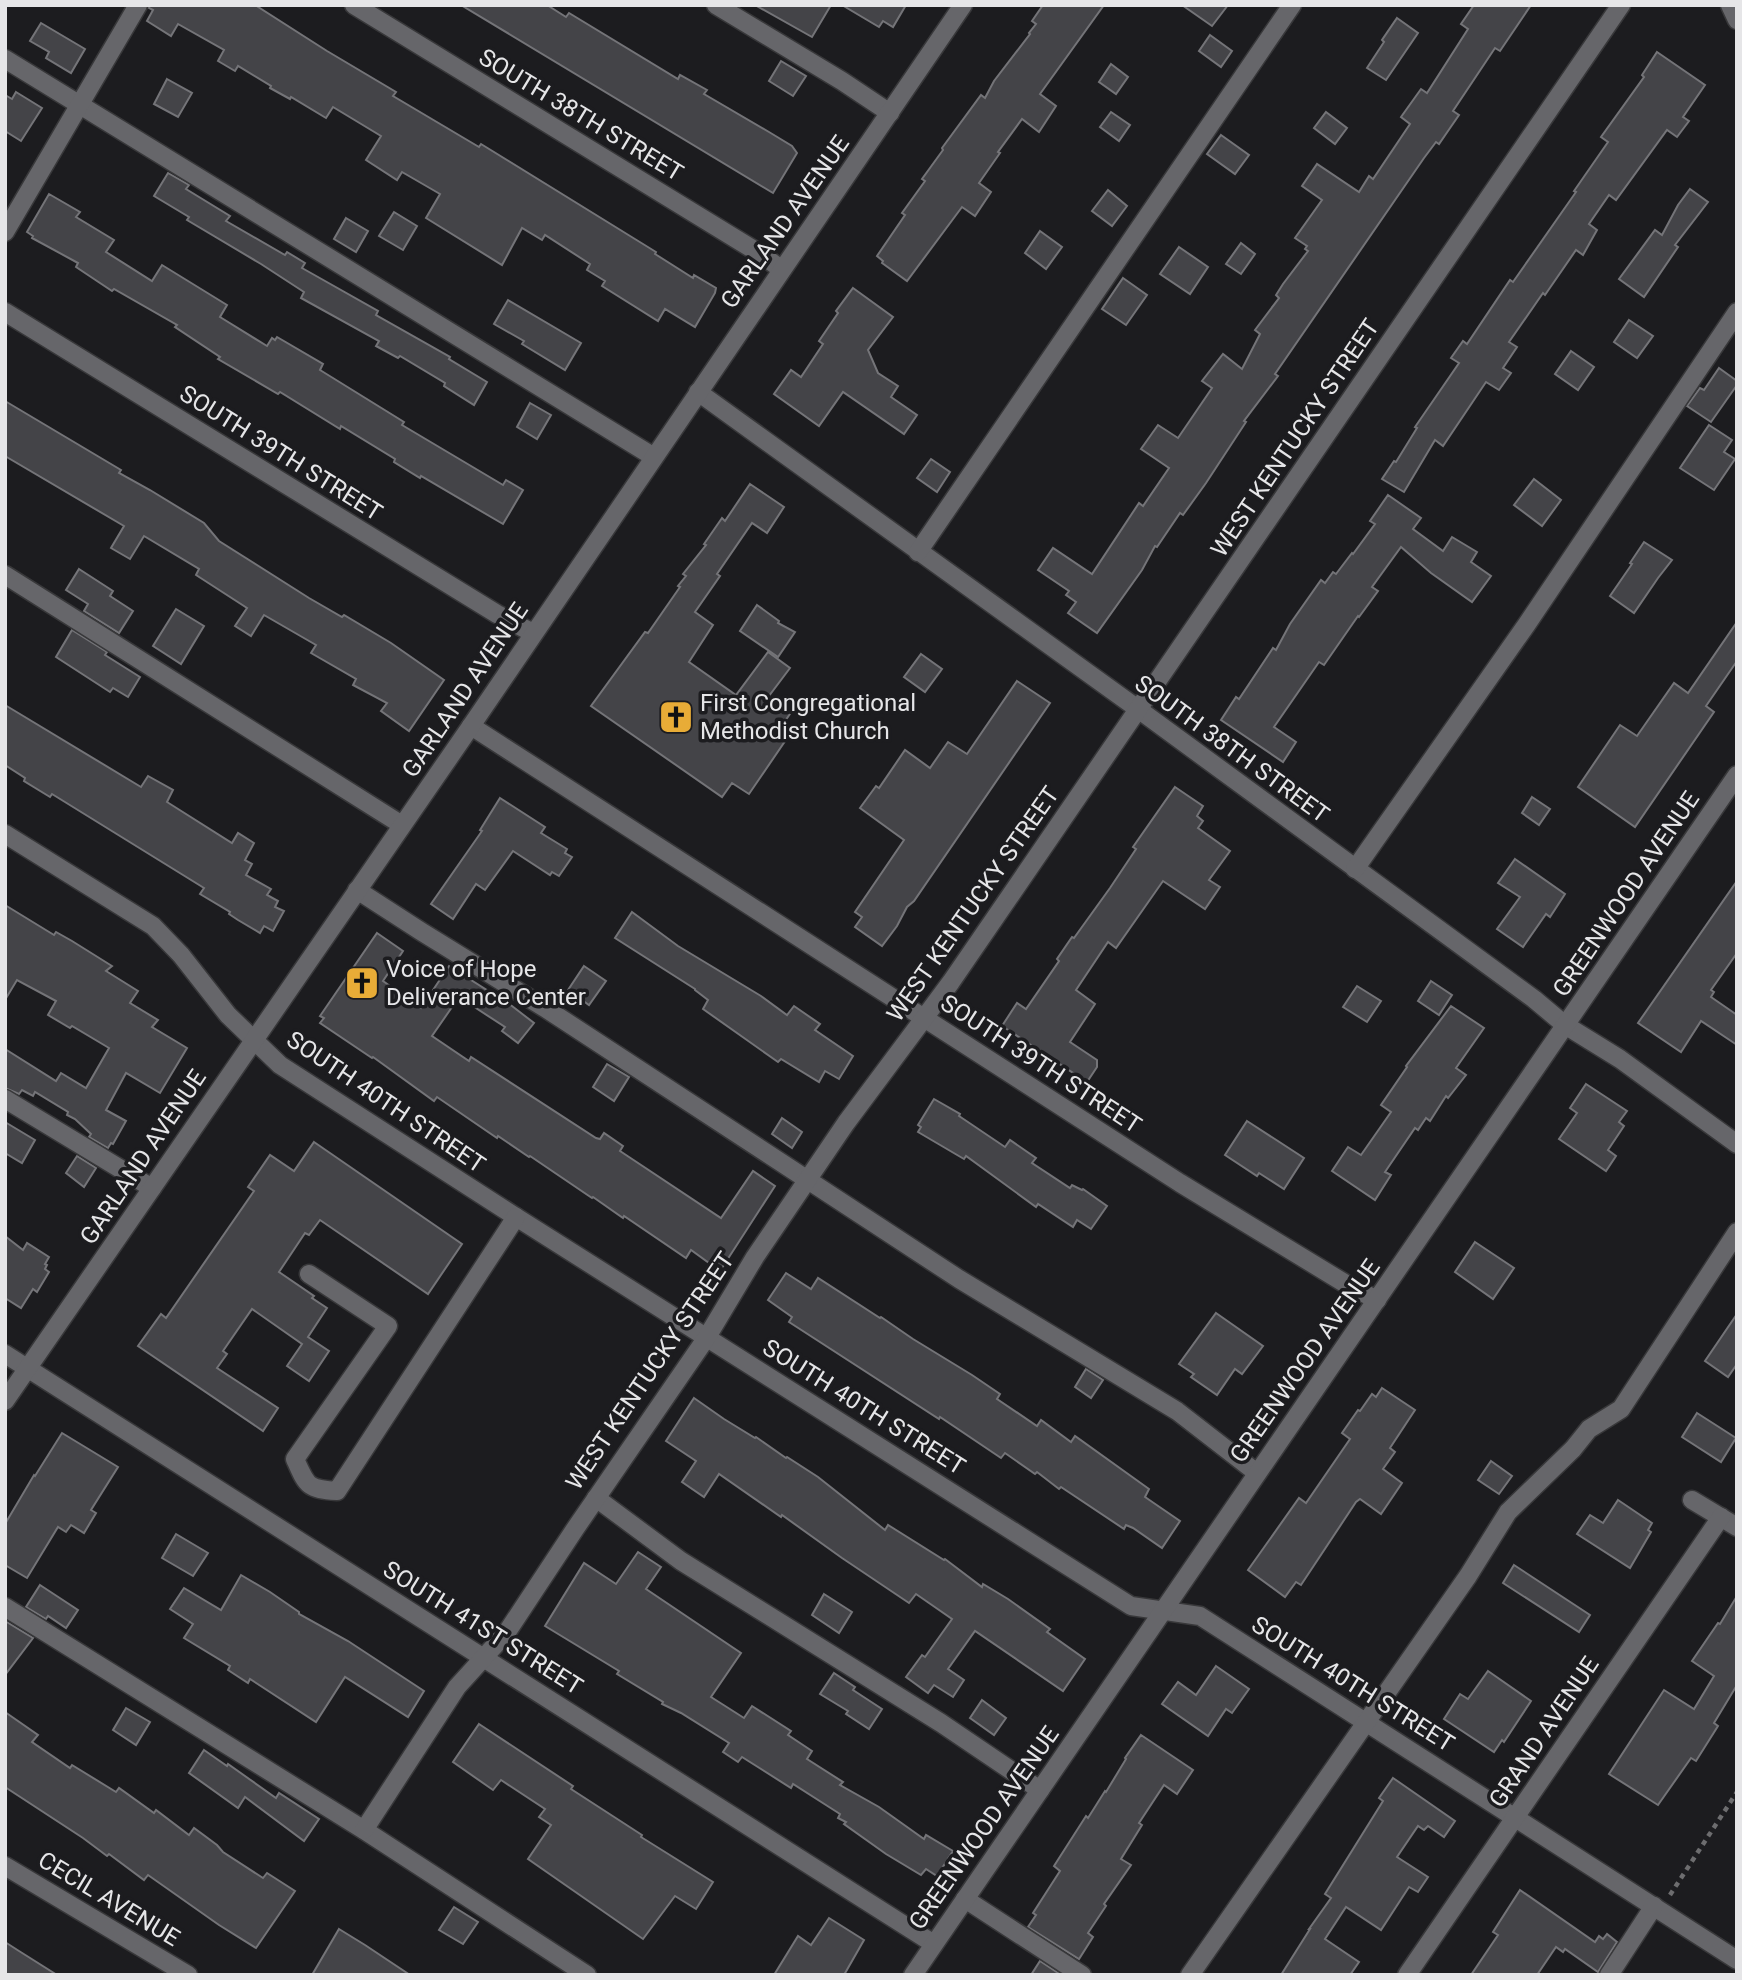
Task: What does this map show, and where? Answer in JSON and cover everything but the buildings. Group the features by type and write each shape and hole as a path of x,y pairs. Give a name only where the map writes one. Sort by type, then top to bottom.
{"street":[{"path":"5,232 138,5"},
{"name":"SOUTH 38TH STREET","path":"354,5 781,269"},
{"path":"716,5 890,113"},
{"name":"GARLAND AVENUE","path":"5,1401 471,726 963,5"},
{"path":"918,552 1292,5"},
{"name":"WEST KENTUCKY STREET","path":"364,1830 457,1688 507,1632 706,1337 755,1257 846,1123 925,1018 1621,5"},
{"path":"1730,5 1737,20"},
{"path":"5,59 654,457"},
{"name":"SOUTH 39TH STREET","path":"5,312 497,614 533,633"},
{"path":"1355,869 1527,624 1737,312"},
{"name":"SOUTH 38TH STREET","path":"698,392 1138,709 1523,991 1565,1025 1620,1059 1737,1144"},
{"path":"5,575 402,825"},
{"name":"SOUTH 39TH STREET","path":"471,726 1180,1183 1377,1300"},
{"name":"GREENWOOD AVENUE","path":"913,1975 1737,775"},
{"name":"SOUTH 40TH STREET","path":"5,834 153,926 181,955 228,1015 280,1065 1131,1606 1200,1616 1737,1960"},
{"path":"357,890 545,1008 959,1279 1177,1411 1257,1473"},
{"path":"5,1099 152,1188"},
{"path":"309,1274 388,1326 295,1459 305,1482 317,1490 337,1492 516,1217"},
{"path":"1190,1975 1468,1576 1508,1512 1573,1449 1589,1429 1621,1409 1737,1232"},
{"name":"SOUTH 41ST STREET","path":"5,1354 934,1944"},
{"path":"596,1498 681,1561 941,1723 1040,1790"},
{"path":"1692,1500 1729,1522"},
{"name":"GRAND AVENUE","path":"1408,1975 1516,1817 1729,1522"},
{"path":"5,1607 364,1830 587,1975"},
{"name":"CECIL AVENUE","path":"5,1866 188,1975"},
{"path":"965,1899 1082,1975"},
{"path":"1609,1975 1657,1908"}],"path":[{"path":"1657,1908 1737,1792"}],"place":[{"name":"First Congregational Methodist Church","path":"676,717"},
{"name":"Voice of Hope Deliverance Center","path":"362,983"}]}
